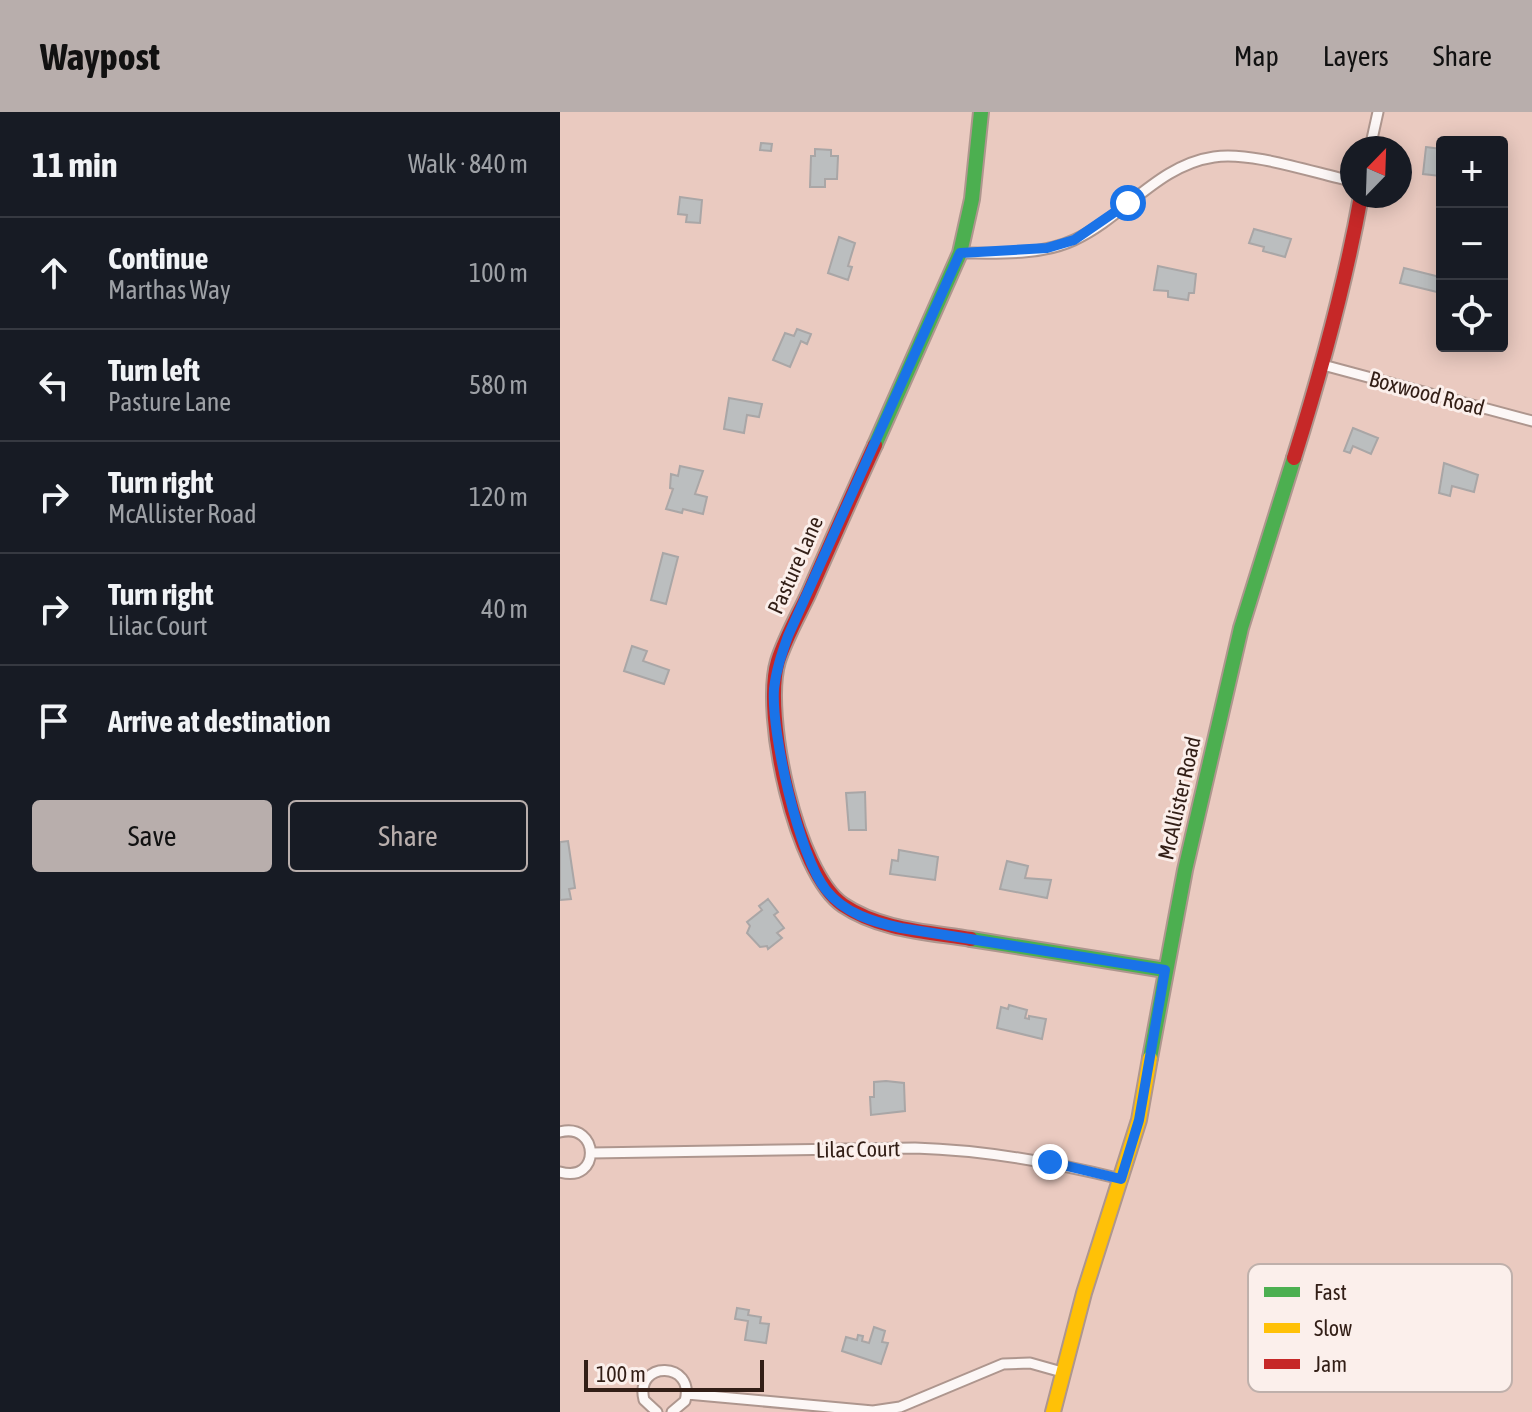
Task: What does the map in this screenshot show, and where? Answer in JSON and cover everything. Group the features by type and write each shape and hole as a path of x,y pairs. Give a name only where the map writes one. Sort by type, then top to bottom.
{"street":[{"name":"Pasture Lane","path":"981,112 972,199 960,253 778,662 774,690 775,718 802,842 811,869 827,892 849,910 874,922 1165,970"},
{"path":"1373,136 1378,112"},
{"path":"960,253 1033,250 1074,240 1165,176 1189,162 1217,156 1258,159 1340,178"},
{"name":"McAllister Road","path":"1053,1412 1062,1372 1139,1120 1185,870 1241,628 1323,365 1359,208"},
{"name":"Boxwood Road","path":"1323,365 1532,421"},
{"path":"560,1132 581,1134 587,1139 591,1153 585,1167 579,1172 560,1172"},
{"name":"Lilac Court","path":"591,1153 957,1149 1050,1162 1121,1179"},
{"path":"687,1394 873,1411 900,1407 1003,1364 1030,1363 1062,1372"},
{"path":"657,1412 648,1406 643,1386 651,1374 665,1370 672,1371 683,1380 687,1394 681,1407 672,1412"}],"building":[{"path":"761,143 772,144 771,151 760,150"},
{"path":"1426,147 1436,148 1436,176 1423,174"},
{"path":"815,149 831,150 831,156 838,156 837,179 825,179 825,187 810,187 811,156 815,156"},
{"path":"680,197 702,200 700,223 686,222 687,215 678,214"},
{"path":"1254,229 1291,239 1285,257 1249,243"},
{"path":"839,237 855,243 848,266 852,267 848,280 828,273"},
{"path":"1158,266 1196,274 1194,293 1189,293 1188,300 1168,297 1168,291 1154,290"},
{"path":"1404,268 1436,276 1436,292 1400,283"},
{"path":"797,329 811,334 807,344 801,341 790,367 773,360 785,333 794,336"},
{"path":"729,398 762,404 759,417 747,415 744,433 724,429"},
{"path":"1353,428 1378,438 1371,454 1353,446 1350,453 1344,451"},
{"path":"1444,463 1478,475 1474,492 1452,486 1450,496 1439,493"},
{"path":"680,466 703,471 695,494 707,497 703,514 666,509 673,489 670,488 671,474 678,476"},
{"path":"663,553 678,557 666,604 651,600"},
{"path":"632,646 647,651 643,661 669,670 664,684 624,671"},
{"path":"865,792 866,830 849,830 846,793"},
{"path":"568,841 575,888 569,889 571,899 560,900 560,842"},
{"path":"899,850 938,857 935,880 890,874 892,860 898,861"},
{"path":"1007,861 1028,866 1025,878 1051,880 1047,898 1000,889"},
{"path":"768,899 778,912 774,915 784,928 777,933 782,938 768,949 767,946 760,947 747,933 750,926 747,922 762,910 759,906"},
{"path":"1009,1005 1027,1010 1025,1018 1046,1019 1042,1039 997,1028 1001,1007 1008,1009"},
{"path":"874,1082 904,1083 905,1111 871,1115 870,1097 874,1097"},
{"path":"737,1308 749,1310 748,1315 761,1317 760,1323 769,1324 766,1343 745,1340 748,1321 735,1319"},
{"path":"874,1327 885,1331 882,1342 888,1343 881,1364 842,1351 846,1337 857,1340 858,1335 863,1336 862,1341 869,1343"}],"traffic: fast":[{"path":"875,445 960,253 972,199 981,112"},
{"path":"1150,1058 1185,870 1241,628 1294,458"},
{"path":"971,939 1165,970"}],"traffic: slow":[{"path":"1053,1412 1084,1293 1139,1120 1150,1058"}],"traffic: jam":[{"path":"1294,458 1332,328 1359,208"},
{"path":"875,445 778,661 774,685 779,753 787,791 811,861 826,888 843,905 888,925 971,939"}],"route":[{"path":"1050,1162 1121,1179 1145,1092 1165,970 901,928 874,922 849,910 827,892 811,869 779,746 774,690 778,662 788,636 960,253 1019,252 1074,240 1128,203"}]}
